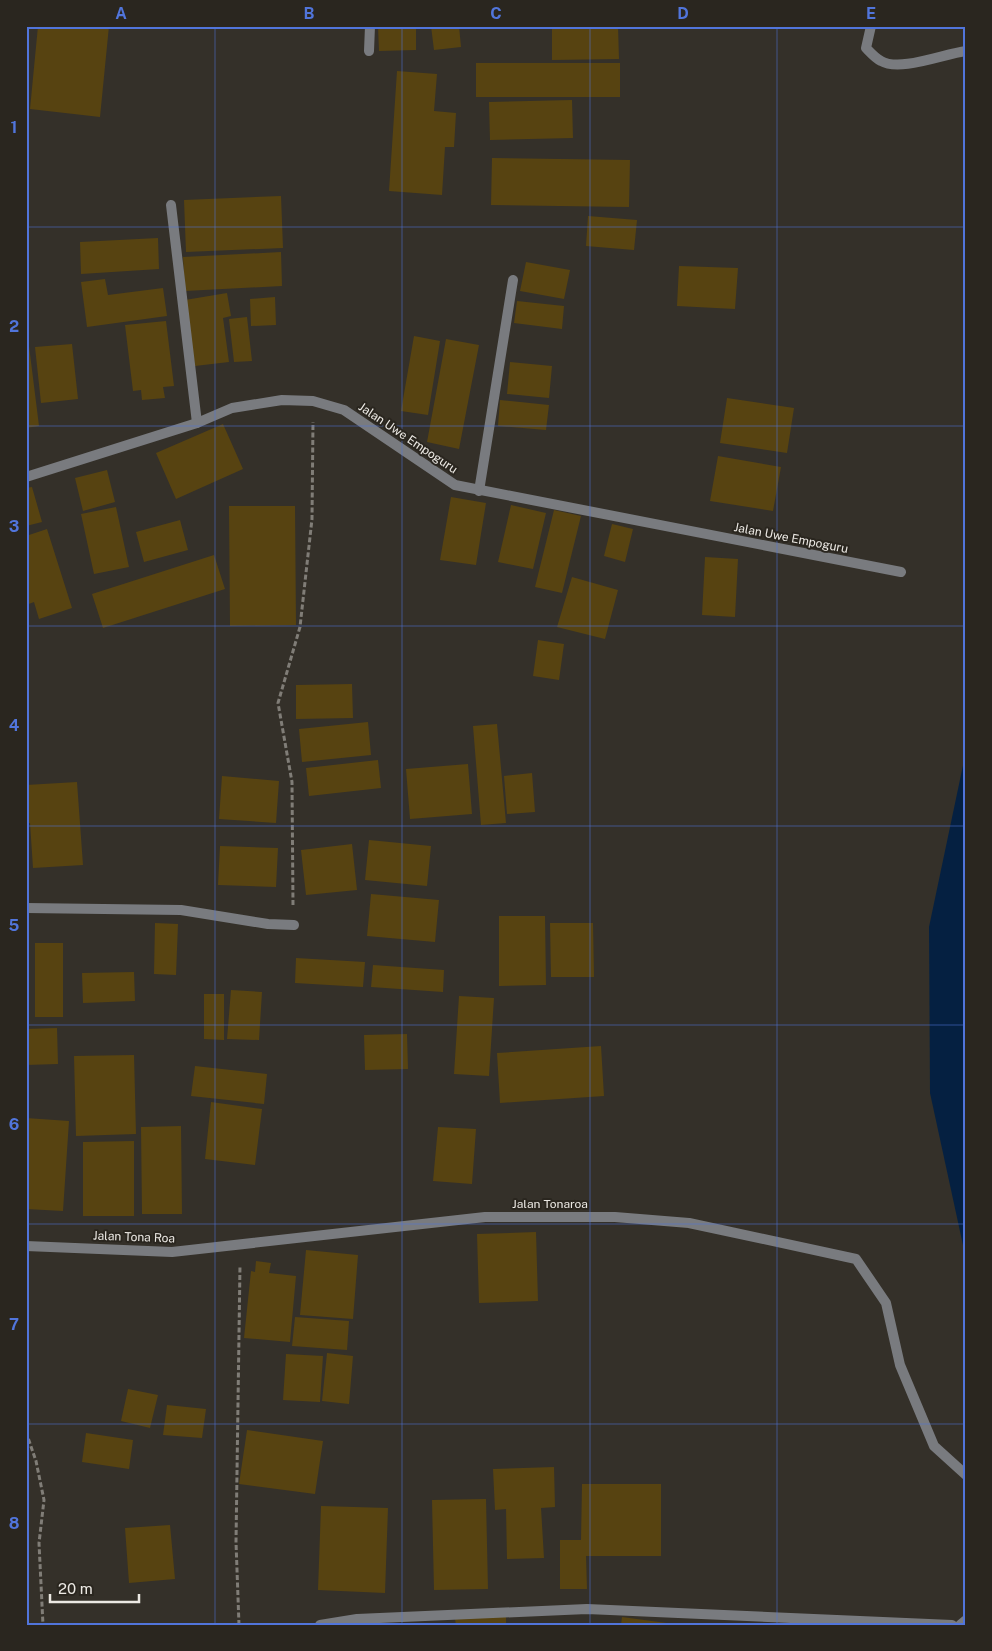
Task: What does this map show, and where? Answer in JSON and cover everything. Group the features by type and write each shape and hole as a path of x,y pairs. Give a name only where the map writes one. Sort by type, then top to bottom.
{"street":[{"path":"369,51 370,26"},
{"path":"871,26 866,48 882,62 907,65 950,53 966,51"},
{"path":"171,205 197,423"},
{"path":"479,490 513,280"},
{"name":"Jalan Uwe Empoguru","path":"26,477 197,423 232,408 282,400 313,401 344,410 455,485 901,572"},
{"path":"26,908 181,910 268,924 294,925"},
{"name":"Jalan Tonaroa","path":"241,1244 486,1216 615,1217 689,1223 856,1259 886,1303 900,1365 934,1446 966,1475"},
{"name":"Jalan Tona Roa","path":"26,1246 172,1252 241,1244"},
{"path":"320,1625 357,1620 587,1610 952,1625"},
{"path":"960,1625 966,1620"}],"path":[{"path":"294,925 292,782 278,703 300,627 312,519 313,401"},
{"path":"239,1625 236,1542 241,1244"},
{"path":"26,1432 36,1461 44,1500 39,1542 43,1625"}],"water":[{"path":"966,751 966,1259 930,1093 929,927"}],"building":[{"path":"38,26 109,26 100,117 30,109"},
{"path":"378,26 416,26 416,50 379,51"},
{"path":"431,26 459,26 461,47 434,50"},
{"path":"552,26 618,26 619,59 552,60"},
{"path":"476,63 620,63 620,97 476,97"},
{"path":"397,71 437,74 434,111 456,113 454,147 445,147 442,195 389,191"},
{"path":"572,100 573,138 490,140 489,102"},
{"path":"492,158 630,160 629,207 491,205"},
{"path":"281,196 283,248 186,252 184,200"},
{"path":"588,216 637,220 634,250 586,246"},
{"path":"158,238 159,269 81,274 80,242"},
{"path":"281,252 282,286 185,291 183,257"},
{"path":"526,262 570,270 564,299 520,291"},
{"path":"679,266 738,268 735,309 677,306"},
{"path":"105,279 108,295 163,288 167,316 87,327 81,282"},
{"path":"227,293 231,316 223,318 229,362 195,366 185,300"},
{"path":"275,297 276,325 251,326 250,299"},
{"path":"517,301 564,306 562,329 514,323"},
{"path":"247,317 252,361 234,362 229,319"},
{"path":"166,321 174,386 163,387 165,398 142,400 141,390 133,391 125,325"},
{"path":"26,331 39,426 26,428"},
{"path":"414,336 440,341 428,415 401,411"},
{"path":"446,339 479,345 459,449 427,442"},
{"path":"72,344 78,399 41,403 35,347"},
{"path":"510,362 552,366 549,398 507,394"},
{"path":"727,398 794,408 787,453 720,443"},
{"path":"500,400 549,405 546,430 498,426"},
{"path":"223,424 243,469 176,499 156,453"},
{"path":"718,456 781,467 773,511 710,501"},
{"path":"107,470 115,502 83,511 75,478"},
{"path":"32,487 42,522 26,526 26,488"},
{"path":"451,497 486,503 476,565 440,560"},
{"path":"511,505 546,513 533,569 498,562"},
{"path":"229,506 295,506 296,625 230,626"},
{"path":"116,507 129,567 94,574 81,514"},
{"path":"554,510 581,516 562,593 535,587"},
{"path":"180,520 188,550 144,562 136,532"},
{"path":"612,524 633,529 625,562 604,556"},
{"path":"47,529 72,608 39,619 34,602 26,605 26,536"},
{"path":"214,555 225,589 103,628 92,594"},
{"path":"705,557 738,559 735,617 702,615"},
{"path":"572,577 618,590 605,639 557,627"},
{"path":"538,640 564,644 559,680 533,676"},
{"path":"352,684 353,718 296,719 296,685"},
{"path":"368,722 371,755 302,762 299,729"},
{"path":"497,724 506,823 481,825 473,726"},
{"path":"378,760 381,788 309,796 306,768"},
{"path":"468,764 472,814 410,819 406,769"},
{"path":"532,773 535,812 507,814 504,776"},
{"path":"222,776 279,781 276,823 219,819"},
{"path":"77,782 83,865 33,868 30,823 26,823 26,785"},
{"path":"369,840 431,846 427,886 365,880"},
{"path":"352,844 357,890 306,895 301,850"},
{"path":"220,846 278,848 276,887 218,885"},
{"path":"371,894 439,900 435,942 367,936"},
{"path":"499,916 545,916 546,985 499,986"},
{"path":"155,923 178,924 176,975 154,974"},
{"path":"550,923 593,923 594,977 551,977"},
{"path":"35,943 63,943 63,1017 35,1017"},
{"path":"296,958 365,962 363,987 295,983"},
{"path":"373,965 444,970 443,992 371,987"},
{"path":"134,972 135,1001 83,1003 82,973"},
{"path":"231,990 262,992 259,1040 227,1039"},
{"path":"204,994 224,994 224,1040 204,1039"},
{"path":"459,996 494,998 489,1076 454,1074"},
{"path":"57,1028 58,1064 26,1065 26,1029"},
{"path":"407,1034 408,1069 365,1070 364,1035"},
{"path":"601,1046 604,1096 500,1103 497,1053"},
{"path":"134,1055 136,1134 76,1136 74,1056"},
{"path":"195,1066 267,1074 264,1104 191,1096"},
{"path":"211,1102 262,1109 255,1165 205,1159"},
{"path":"26,1118 69,1121 63,1211 26,1209"},
{"path":"181,1126 182,1214 142,1214 141,1127"},
{"path":"438,1127 476,1129 472,1184 433,1181"},
{"path":"134,1141 134,1216 83,1216 83,1142"},
{"path":"536,1232 538,1301 479,1303 477,1234"},
{"path":"306,1250 358,1255 353,1319 300,1315"},
{"path":"256,1261 271,1263 269,1273 296,1276 290,1342 244,1338 251,1271 255,1272"},
{"path":"295,1317 349,1321 347,1350 292,1346"},
{"path":"327,1353 353,1356 349,1404 322,1401"},
{"path":"286,1354 323,1356 320,1402 283,1400"},
{"path":"128,1389 158,1395 150,1428 121,1421"},
{"path":"167,1405 206,1409 202,1438 163,1435"},
{"path":"247,1430 323,1441 315,1494 239,1484"},
{"path":"86,1433 133,1440 129,1469 82,1462"},
{"path":"554,1467 555,1507 541,1508 544,1558 507,1559 506,1509 495,1510 493,1469"},
{"path":"582,1484 661,1484 661,1556 586,1556 587,1589 560,1589 560,1540 581,1540"},
{"path":"486,1499 488,1589 434,1590 432,1500"},
{"path":"321,1506 388,1508 385,1593 318,1590"},
{"path":"170,1525 175,1579 129,1583 125,1528"},
{"path":"506,1616 506,1625 456,1625 455,1619"},
{"path":"622,1617 674,1624 674,1625 621,1625"}]}
